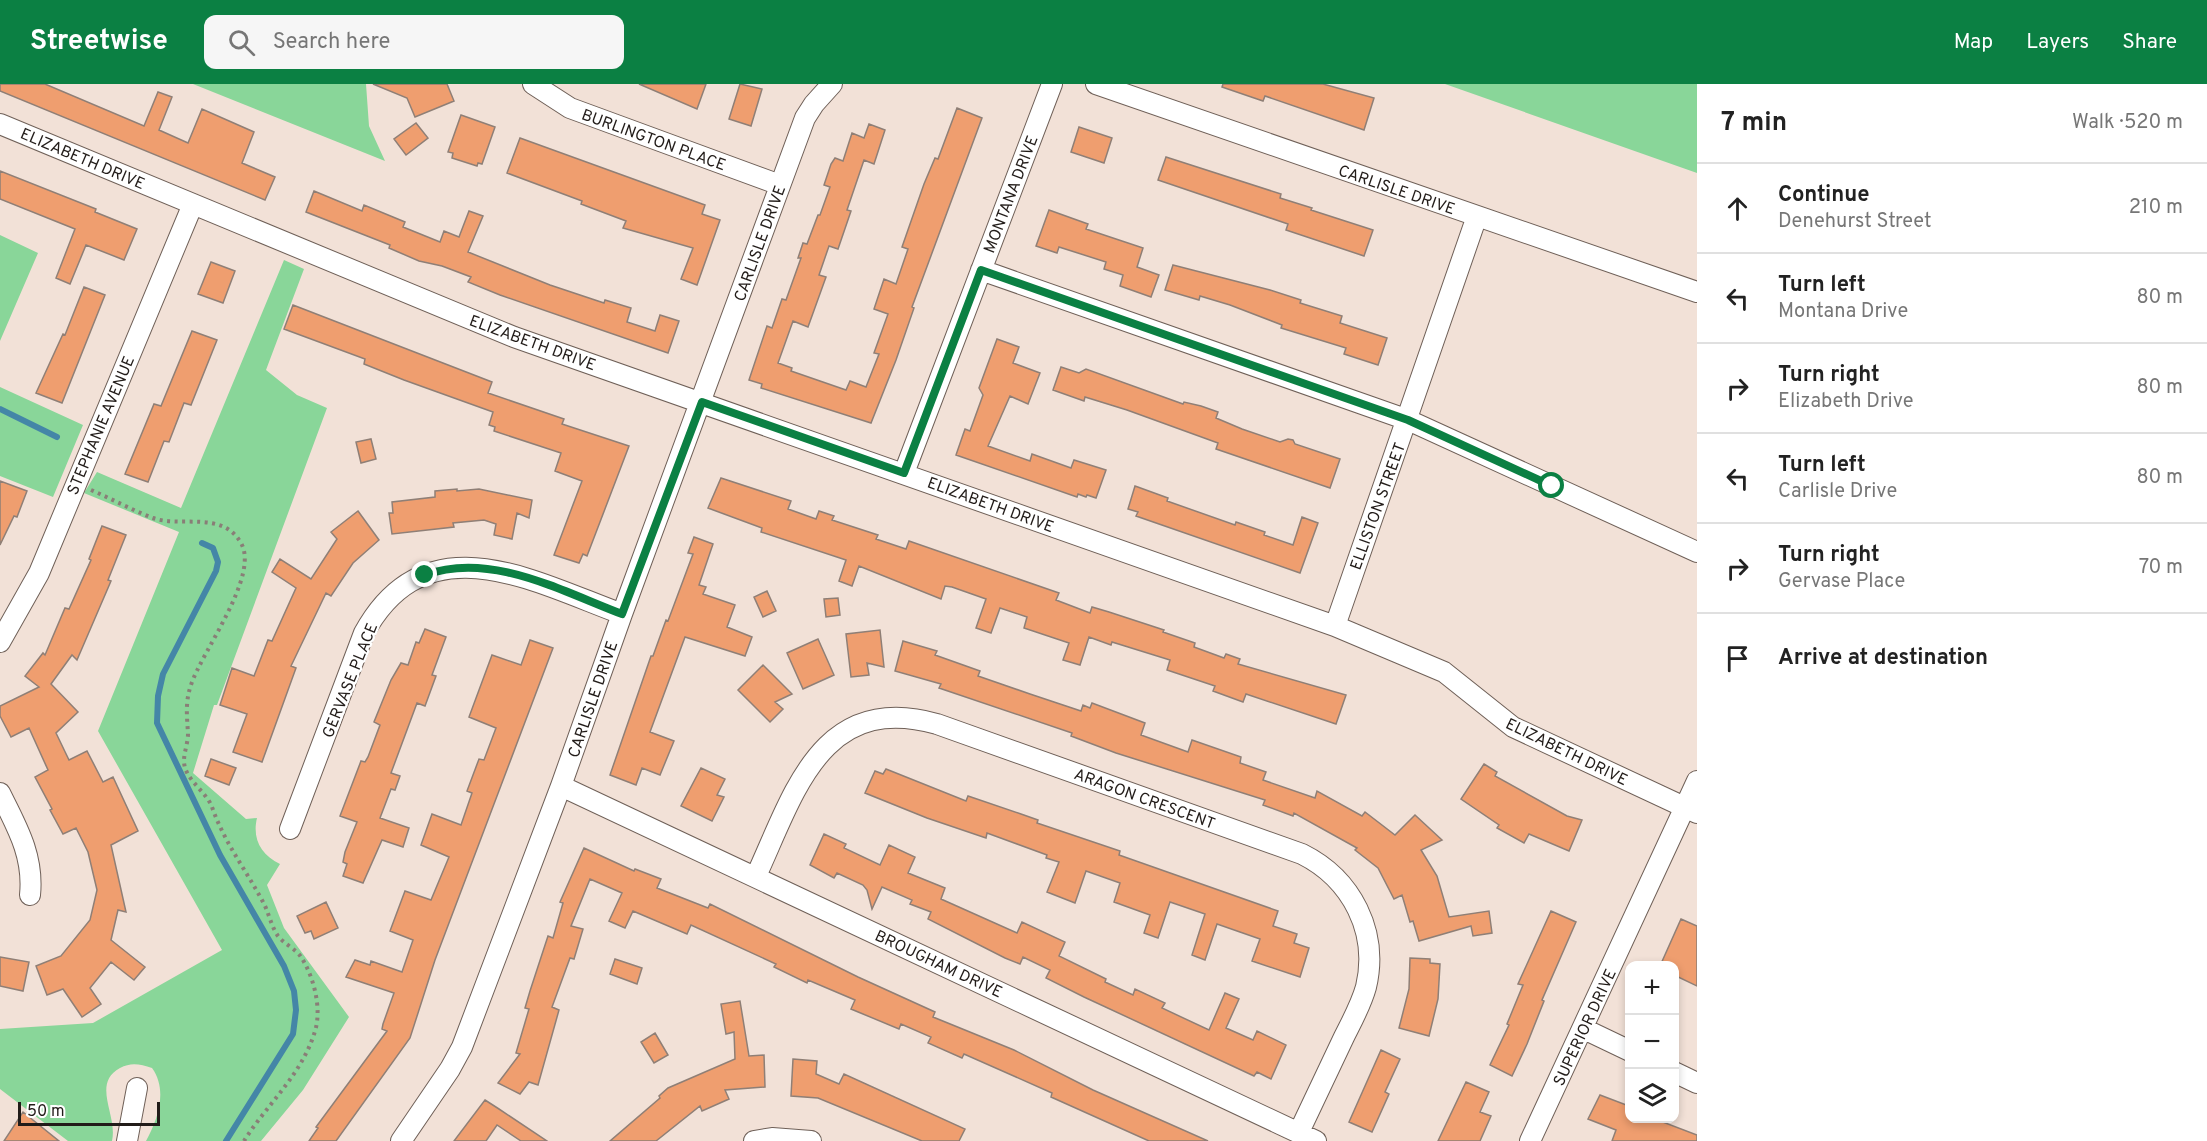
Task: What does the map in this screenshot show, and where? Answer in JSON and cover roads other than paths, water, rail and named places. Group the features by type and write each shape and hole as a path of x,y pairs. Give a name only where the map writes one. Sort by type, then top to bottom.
{"street":[{"name":"BURLINGTON PLACE","path":"533,84 570,108 780,185"},
{"name":"CARLISLE DRIVE","path":"401,1141 450,1069 462,1047 561,786 805,118 832,84"},
{"name":"MONTANA DRIVE","path":"904,473 1052,84"},
{"name":"CARLISLE DRIVE","path":"1096,84 1697,292"},
{"name":"ELIZABETH DRIVE","path":"0,124 514,337 1335,626 1444,672 1513,727 1691,810"},
{"name":"STEPHANIE AVENUE","path":"0,642 39,573 193,204"},
{"name":"ELLISTON STREET","path":"1335,626 1477,216"},
{"path":"981,270 1408,420 1697,552"},
{"name":"GERVASE PLACE","path":"290,830 364,633 377,612 403,587 425,575 447,568 483,567 504,571 622,614"},
{"name":"ARAGON CRESCENT","path":"756,876 804,772 816,756 849,730 870,721 892,718 937,724 1302,854 1329,870 1351,895 1366,933 1369,964 1363,997 1307,1137"},
{"name":"SUPERIOR DRIVE","path":"1530,1141 1691,810 1697,781"},
{"name":"BROUGHAM DRIVE","path":"561,786 1307,1137"},
{"path":"0,793 26,844 32,877 30,895"},
{"path":"1584,1029 1625,1049"},
{"path":"1679,1074 1697,1083"},
{"path":"127,1141 137,1088"},
{"path":"754,1141 772,1138 811,1141"}],"waterway":[{"path":"0,409 57,437"},
{"path":"202,543 213,548 218,562 216,571 163,674 158,696 157,723 220,855 284,966 294,991 296,1010 293,1034 226,1141"}]}
